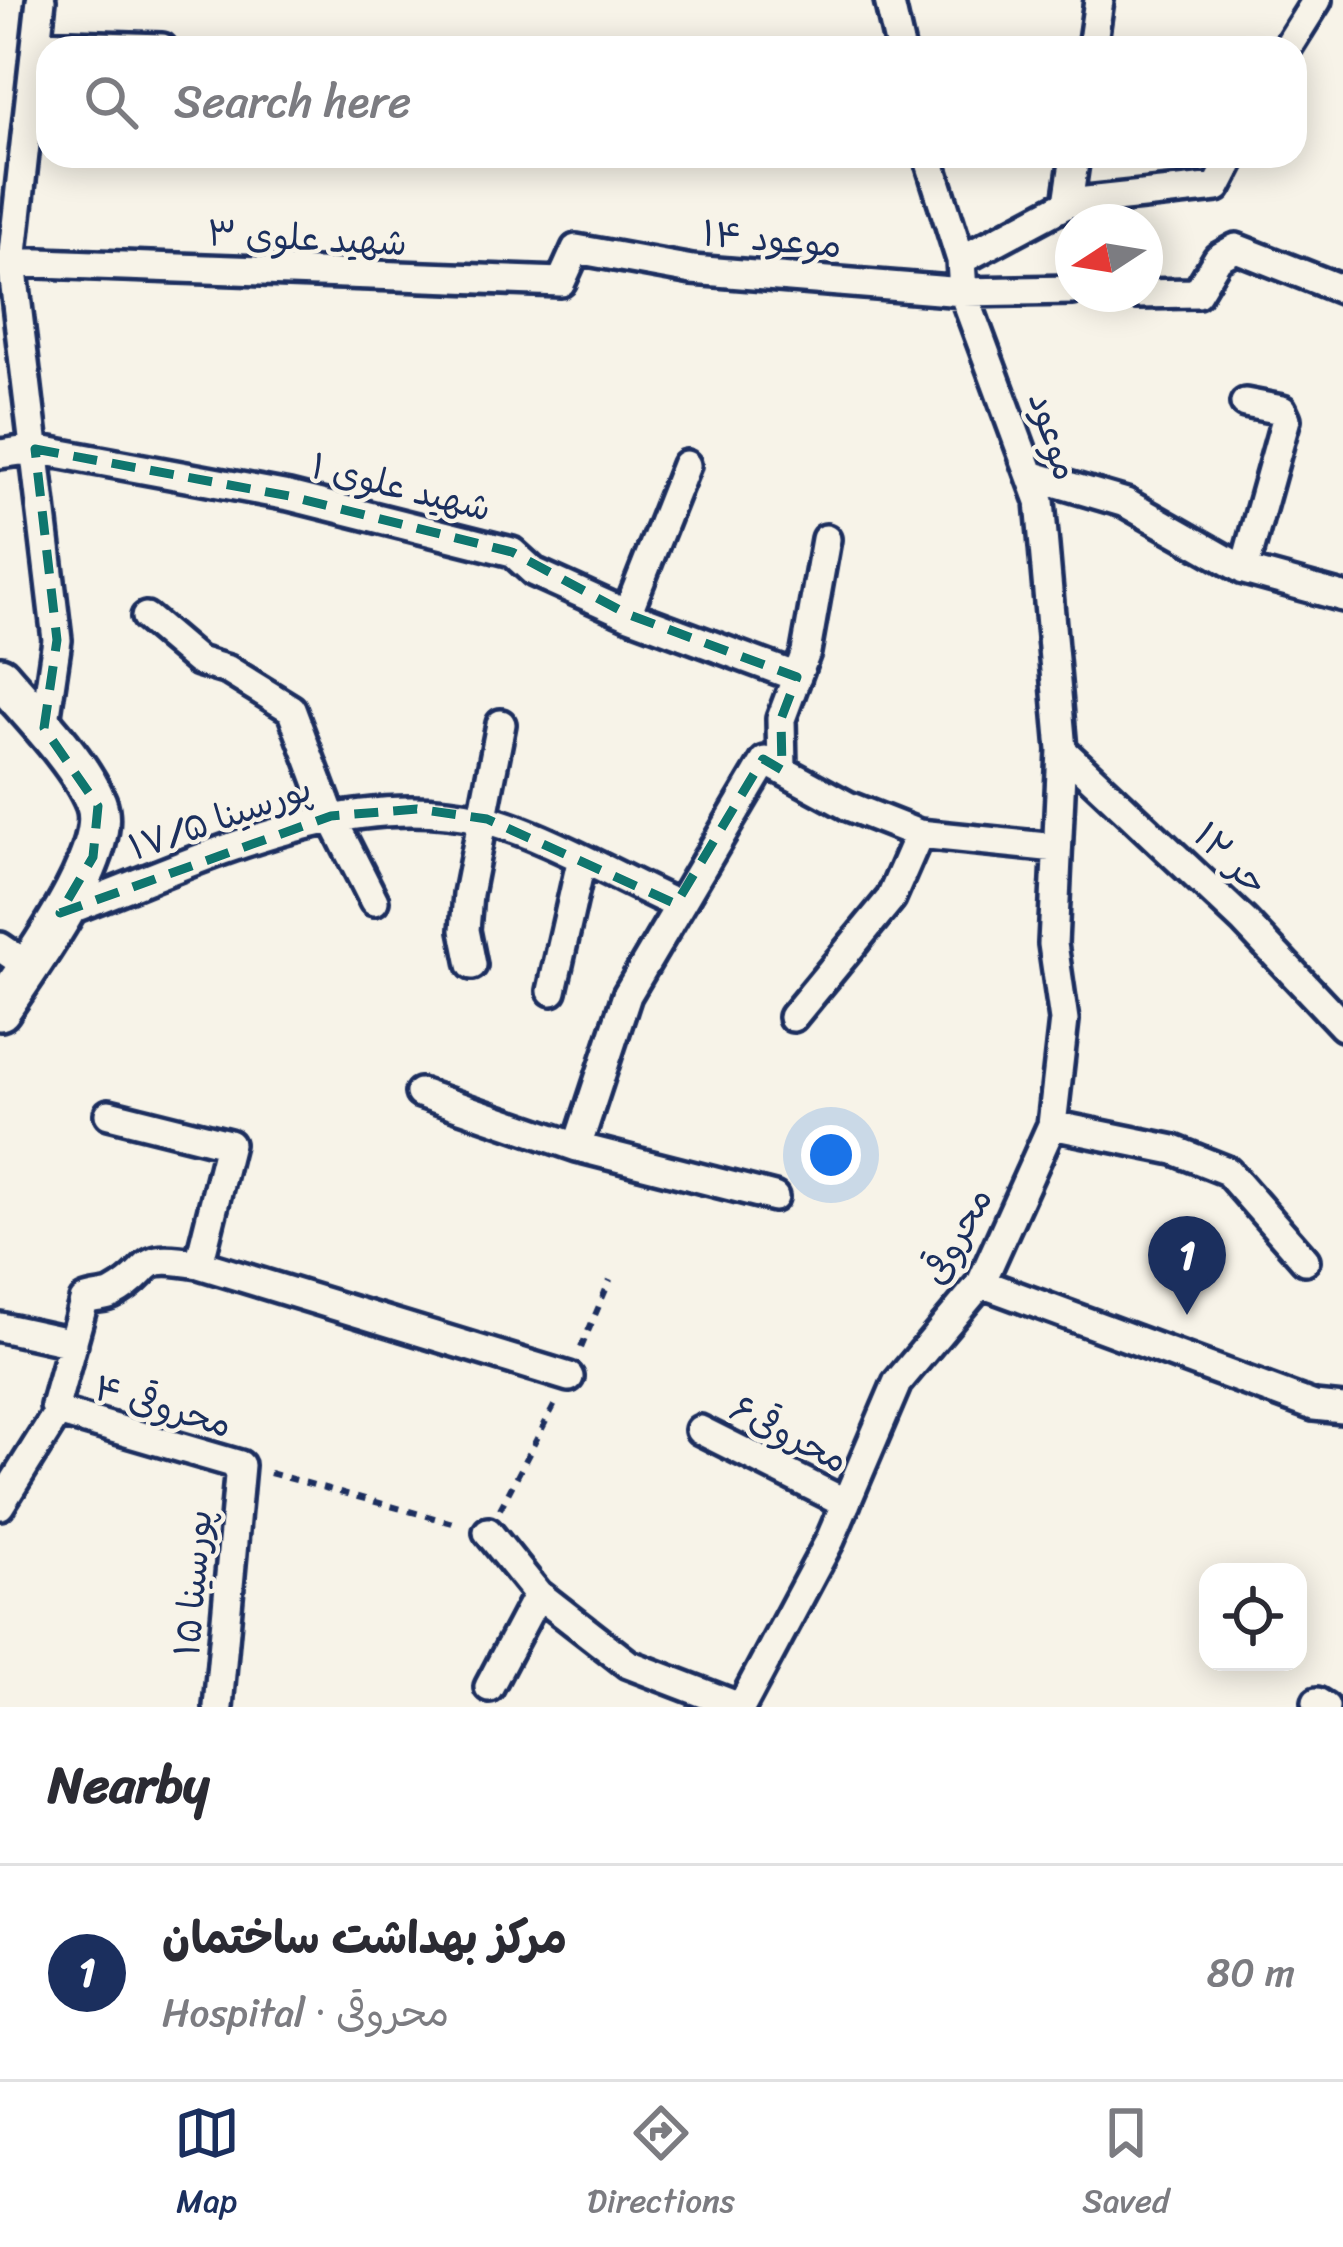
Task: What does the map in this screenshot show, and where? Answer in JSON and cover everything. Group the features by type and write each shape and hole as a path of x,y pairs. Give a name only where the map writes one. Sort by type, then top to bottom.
{"street":[{"path":"39,36 40,0"},
{"path":"890,0 898,36"},
{"path":"1094,36 1099,0"},
{"path":"1295,36 1317,0"},
{"path":"36,69 13,262 56,640 44,728"},
{"name":"موعود","path":"932,168 961,260 963,292 1034,476 1062,750"},
{"path":"1068,203 1073,168"},
{"path":"961,260 1068,203 1217,187 1227,168"},
{"path":"1163,294 1197,293 1218,258 1236,248 1343,290"},
{"name":"شهید علوی ۳","path":"13,262 561,282 576,249"},
{"name":"موعود ۱۴","path":"576,249 692,270 963,292 1055,290"},
{"path":"1244,570 1286,419 1282,410 1245,403"},
{"name":"شهید علوی ۱","path":"0,454 35,449 407,523 512,552 534,572 627,614 797,677"},
{"path":"627,614 686,465"},
{"path":"1034,476 1126,502 1244,570 1343,597"},
{"path":"578,1147 627,995 676,904 774,765 826,539"},
{"path":"146,617 199,661 229,670 282,699 291,709 331,816 374,902"},
{"path":"0,677 44,728 98,806 93,857 60,913 14,957 0,1010"},
{"path":"472,965 465,930 468,894 487,819 501,724"},
{"name":"محروقی","path":"740,1707 846,1503 898,1383 981,1283 1052,1125 1064,1020 1053,944 1062,750"},
{"name":"حر ۱۲","path":"1062,750 1244,921 1343,1026"},
{"path":"774,765 848,806 919,834 1056,848"},
{"name":"پورسینا ۱۷/۵","path":"60,913 331,816 417,809 487,819 676,904"},
{"path":"793,1017 891,898 919,834"},
{"path":"552,991 581,862"},
{"path":"420,1093 578,1147 774,1197"},
{"path":"109,1114 229,1144 199,1264"},
{"path":"1052,1125 1174,1150 1227,1171 1305,1259"},
{"name":"محروقی ۴","path":"240,1466 58,1412 55,1406 84,1301 110,1295 153,1259 199,1264 568,1376"},
{"path":"981,1283 1314,1406 1343,1409"},
{"path":"0,1327 73,1343"},
{"path":"0,1505 58,1412"},
{"name":"محروقی۶","path":"700,1430 846,1503"},
{"name":"پورسینا ۱۵","path":"218,1707 240,1466"},
{"path":"488,1532 538,1594 628,1664 740,1707"},
{"path":"489,1687 538,1594"}],"path":[{"name":"محروقی ۴","path":"240,1466 488,1532"}],"highlighted area":[{"path":"35,449 289,496 512,552 627,614 797,677 781,719 782,770 763,759 676,904 487,819 417,809 331,816 60,913 93,857 98,806 44,728 57,640"}],"place":[{"name":"مرکز بهداشت ساختمان","path":"1187,1315"}]}
